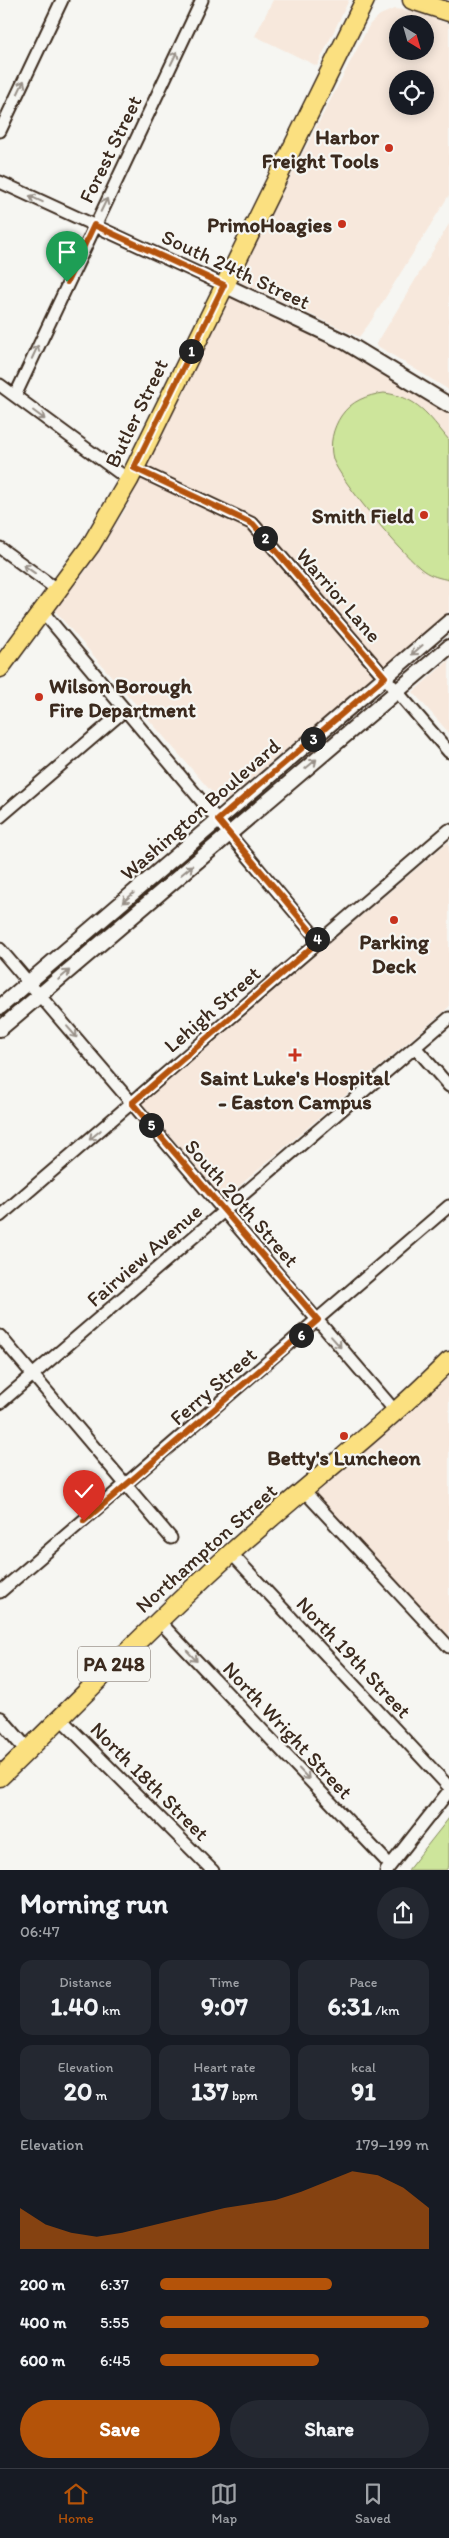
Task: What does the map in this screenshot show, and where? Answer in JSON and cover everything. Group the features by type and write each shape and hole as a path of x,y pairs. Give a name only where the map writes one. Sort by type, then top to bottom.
{"main road":[{"name":"Butler Street","path":"0,668 91,545 132,474 365,0"},
{"path":"412,0 449,12"},
{"name":"Northampton Street","path":"0,1777 158,1620 231,1553 396,1412 449,1361"}],"street":[{"path":"0,131 62,0"},
{"name":"Forest Street","path":"15,396 94,225 202,0"},
{"name":"South 24th Street","path":"0,182 345,342 449,406"},
{"name":"Warrior Lane","path":"0,385 132,474 253,524 449,752"},
{"path":"0,548 58,591"},
{"path":"43,612 319,941"},
{"name":"Washington Boulevard","path":"0,1007 449,622"},
{"name":"Washington Boulevard","path":"0,1029 449,647"},
{"path":"0,817 125,710"},
{"name":"Lehigh Street","path":"0,1216 449,830"},
{"name":"South 20th Street","path":"0,949 396,1412"},
{"name":"Fairview Avenue","path":"0,1403 449,1018"},
{"path":"415,1047 449,1086"},
{"name":"Ferry Street","path":"0,1592 449,1206"},
{"path":"0,1336 172,1538"},
{"path":"304,1490 449,1647"},
{"name":"North 19th Street","path":"231,1553 449,1789"},
{"name":"North Wright Street","path":"158,1620 388,1868"},
{"name":"North 18th Street","path":"60,1718 213,1870"},
{"path":"0,1719 28,1751"},
{"path":"388,1868 449,1789"}],"shaded area":[{"path":"273,0 349,0 317,66 255,36"},
{"path":"394,9 413,11 424,15 389,15 389,60 434,60 434,19 449,24 449,195 359,337 239,281 240,274 370,24 380,15"},
{"path":"449,224 449,390 376,345"},
{"path":"228,296 349,352 449,414 449,611 222,804 54,610 87,569 125,510"},
{"path":"449,660 449,733 413,692"},
{"name":"Saint Luke's Hospital - Easton Campus","path":"449,841 449,1007 224,1199 142,1103"},
{"path":"449,1365 449,1655 304,1495"}],"green space":[{"path":"384,393 396,395 414,403 428,415 449,440 449,580 427,573 403,552 347,483 333,459 331,448 332,436 338,421 345,411 360,400"},
{"path":"449,1818 449,1866 446,1870 408,1870"}],"place":[{"name":"Harbor Freight Tools","path":"389,148"},
{"name":"PrimoHoagies","path":"342,224"},
{"name":"Smith Field","path":"424,515"},
{"name":"Wilson Borough Fire Department","path":"39,697"},
{"name":"Parking Deck","path":"394,920"},
{"name":"Saint Luke's Hospital - Easton Campus","path":"295,1055"},
{"name":"Betty's Luncheon","path":"344,1436"}],"route":[{"path":"67,282 94,225 224,285 134,468 253,524 385,677 218,820 319,941 132,1103 318,1320 84,1521"}]}
